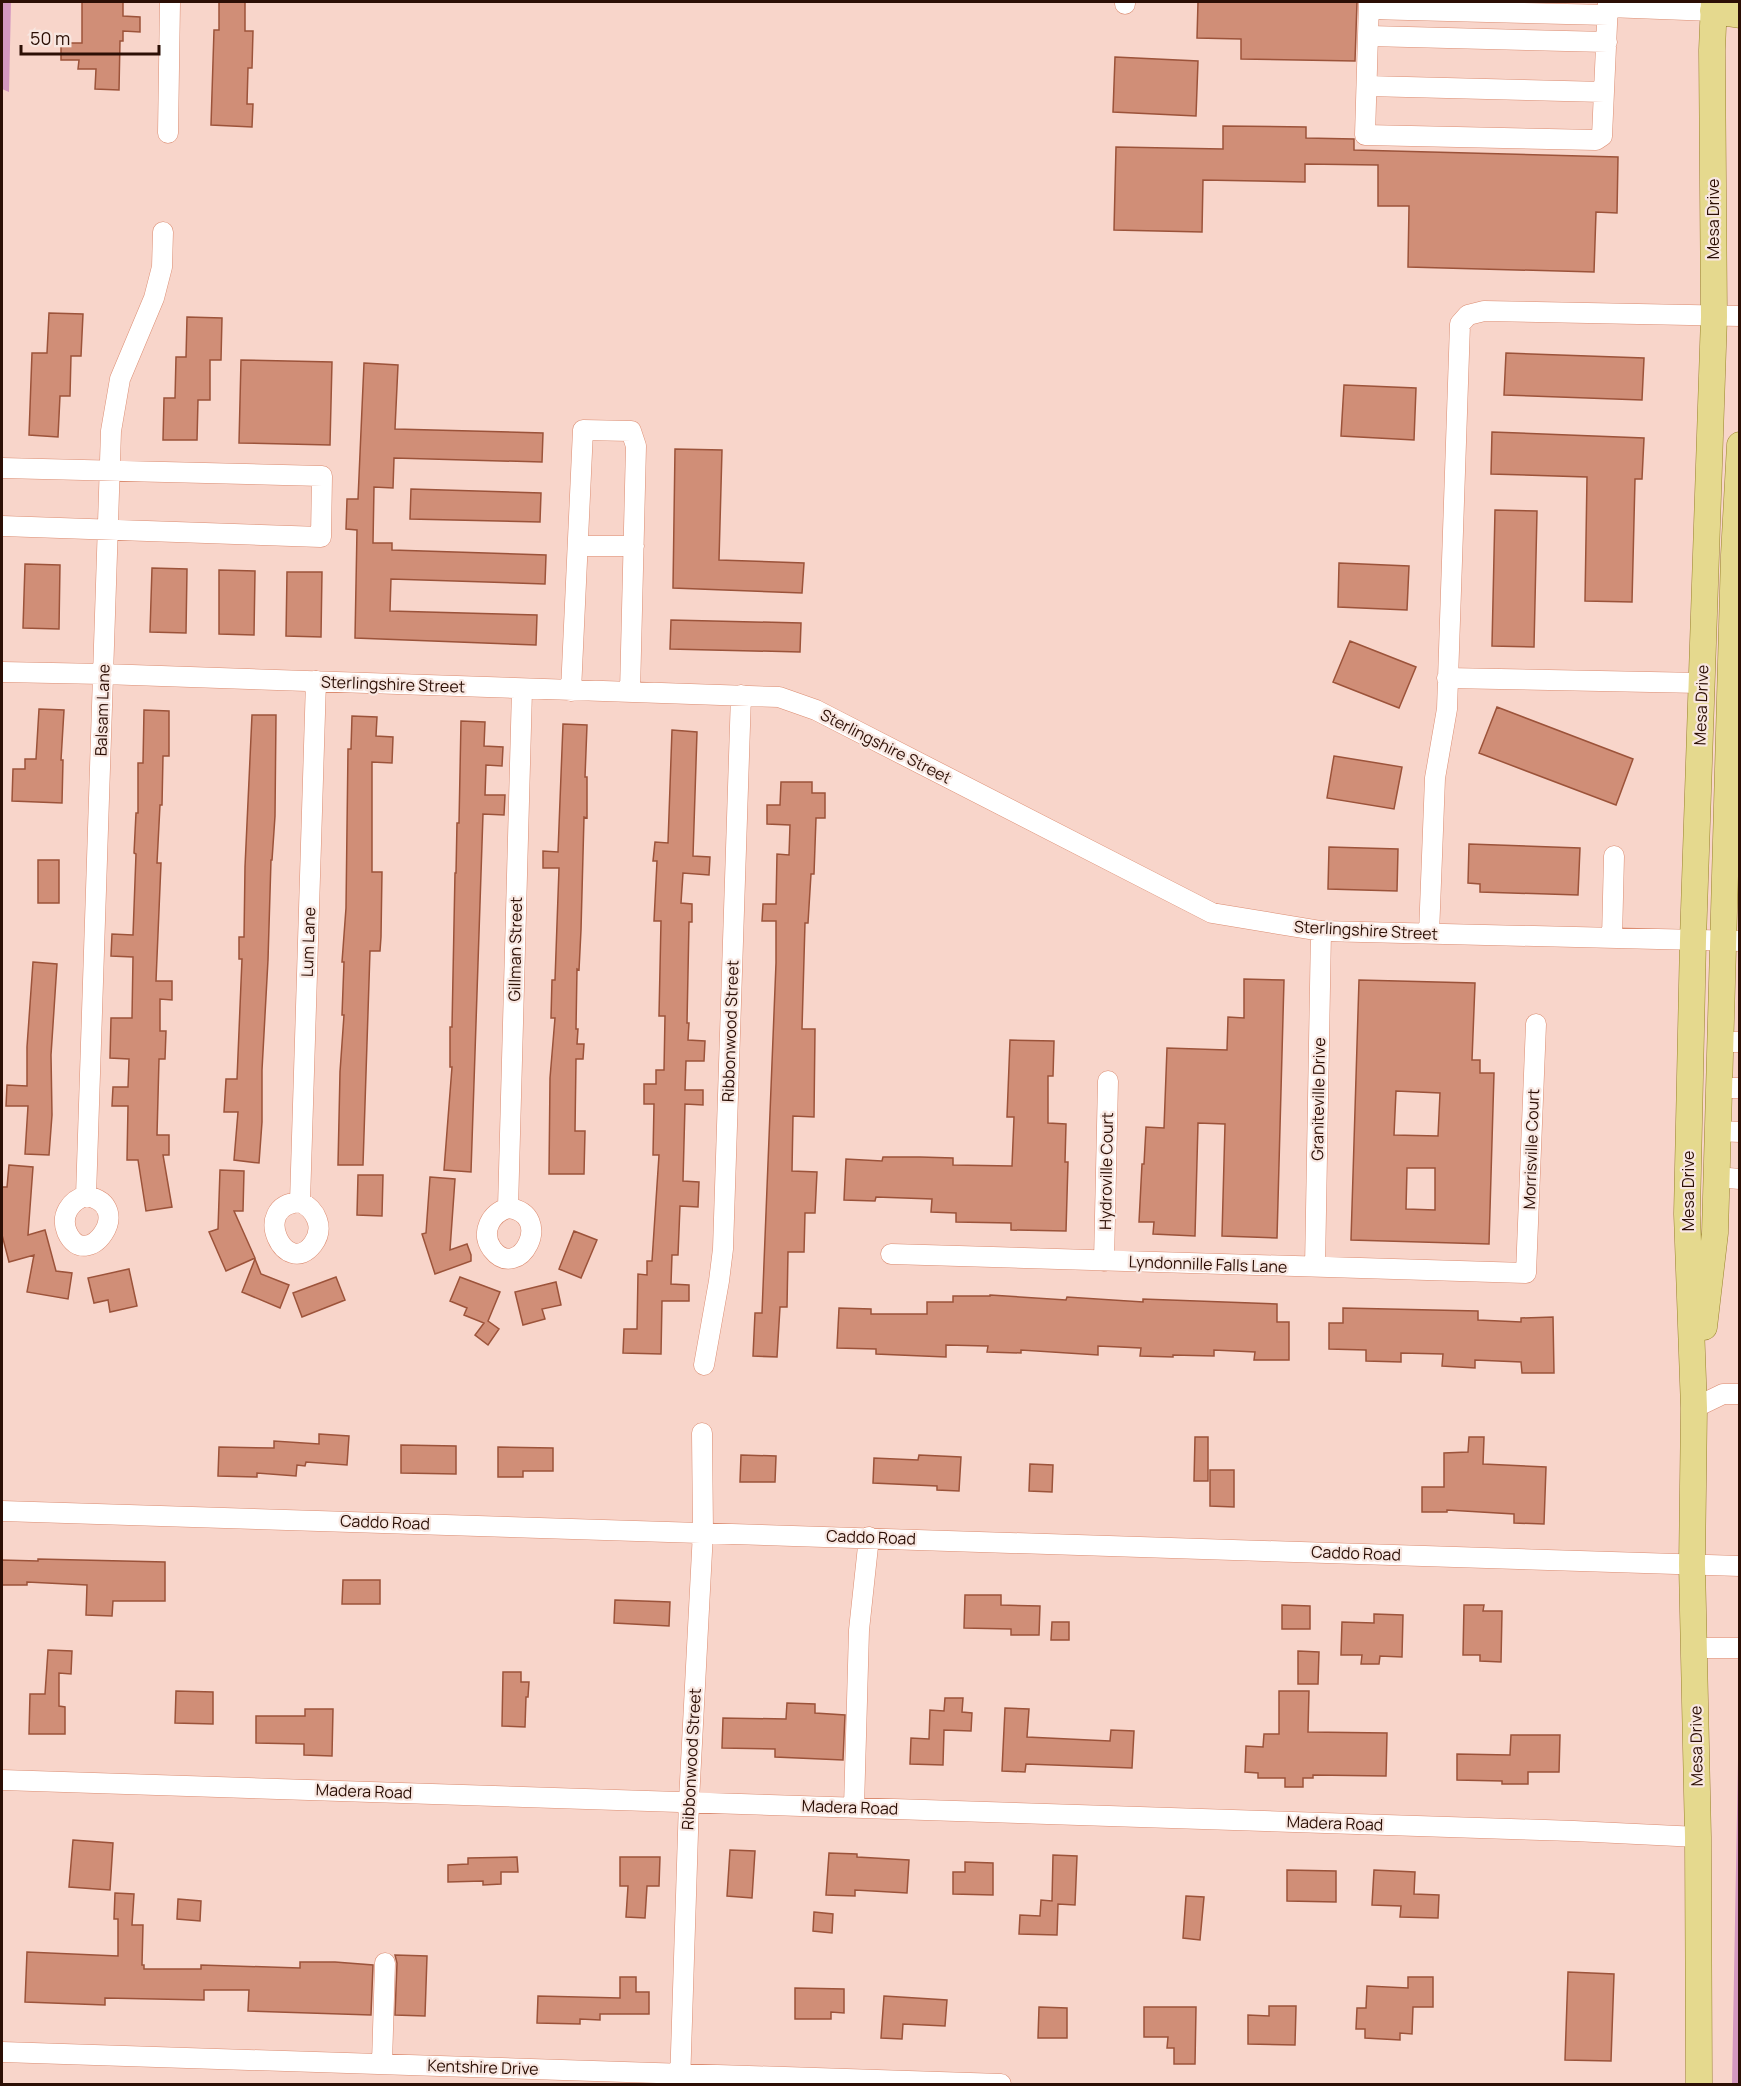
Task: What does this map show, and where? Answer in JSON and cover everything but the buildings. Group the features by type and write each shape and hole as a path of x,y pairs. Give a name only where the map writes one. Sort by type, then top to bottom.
{"main road":[{"path":"1713,6 1740,15"},
{"name":"Mesa Drive","path":"1699,2085 1698,1837 1692,1565 1694,1408 1687,1214 1701,683 1714,317 1713,6"},
{"name":"Mesa Drive","path":"1694,1408 1715,1233 1728,1178 1740,445"},
{"path":"1705,555 1737,555"}],"street":[{"path":"168,133 170,2"},
{"path":"1608,8 1602,136 1596,140 1365,135 1369,5 1608,8 1713,6"},
{"path":"1369,36 1607,42"},
{"path":"1367,86 1604,92"},
{"name":"Balsam Lane","path":"86,1196 111,431 120,379 154,297 162,267 163,232"},
{"path":"1429,934 1435,778 1447,709 1460,324 1468,315 1484,311 1740,316"},
{"path":"572,691 583,430 631,431 636,446 630,692"},
{"path":"2,468 322,476 321,537 2,526"},
{"path":"578,546 634,546"},
{"name":"Sterlingshire Street","path":"2,672 779,697 816,710 1212,913 1322,931 1731,941"},
{"path":"1447,678 1701,683"},
{"name":"Lum Lane","path":"300,1202 316,681"},
{"name":"Gillman Street","path":"508,1208 522,690"},
{"name":"Ribbonwood Street","path":"704,1365 720,1281 723,1249 741,695"},
{"path":"1612,938 1614,856"},
{"name":"Graniteville Drive","path":"1315,1267 1322,931"},
{"name":"Morrisville Court","path":"1526,1273 1536,1024"},
{"name":"Hydroville Court","path":"1104,1261 1108,1081"},
{"name":"Lyndonnille Falls Lane","path":"891,1254 1526,1273"},
{"path":"1694,1408 1723,1394 1740,1394"},
{"name":"Ribbonwood Street","path":"680,2080 689,1801 703,1532 702,1433"},
{"name":"Caddo Road","path":"2,1510 1740,1566"},
{"path":"854,1807 859,1630 869,1538"},
{"path":"1694,1648 1740,1648"},
{"name":"Madera Road","path":"2,1780 689,1801 1698,1837"},
{"path":"382,2063 385,1963"},
{"name":"Kentshire Drive","path":"2,2052 382,2063 680,2080 1001,2085"}],"shaded area":[{"path":"2,2 11,2 9,92 2,89"},
{"path":"1739,1705 1740,2084 1732,2084"}]}
